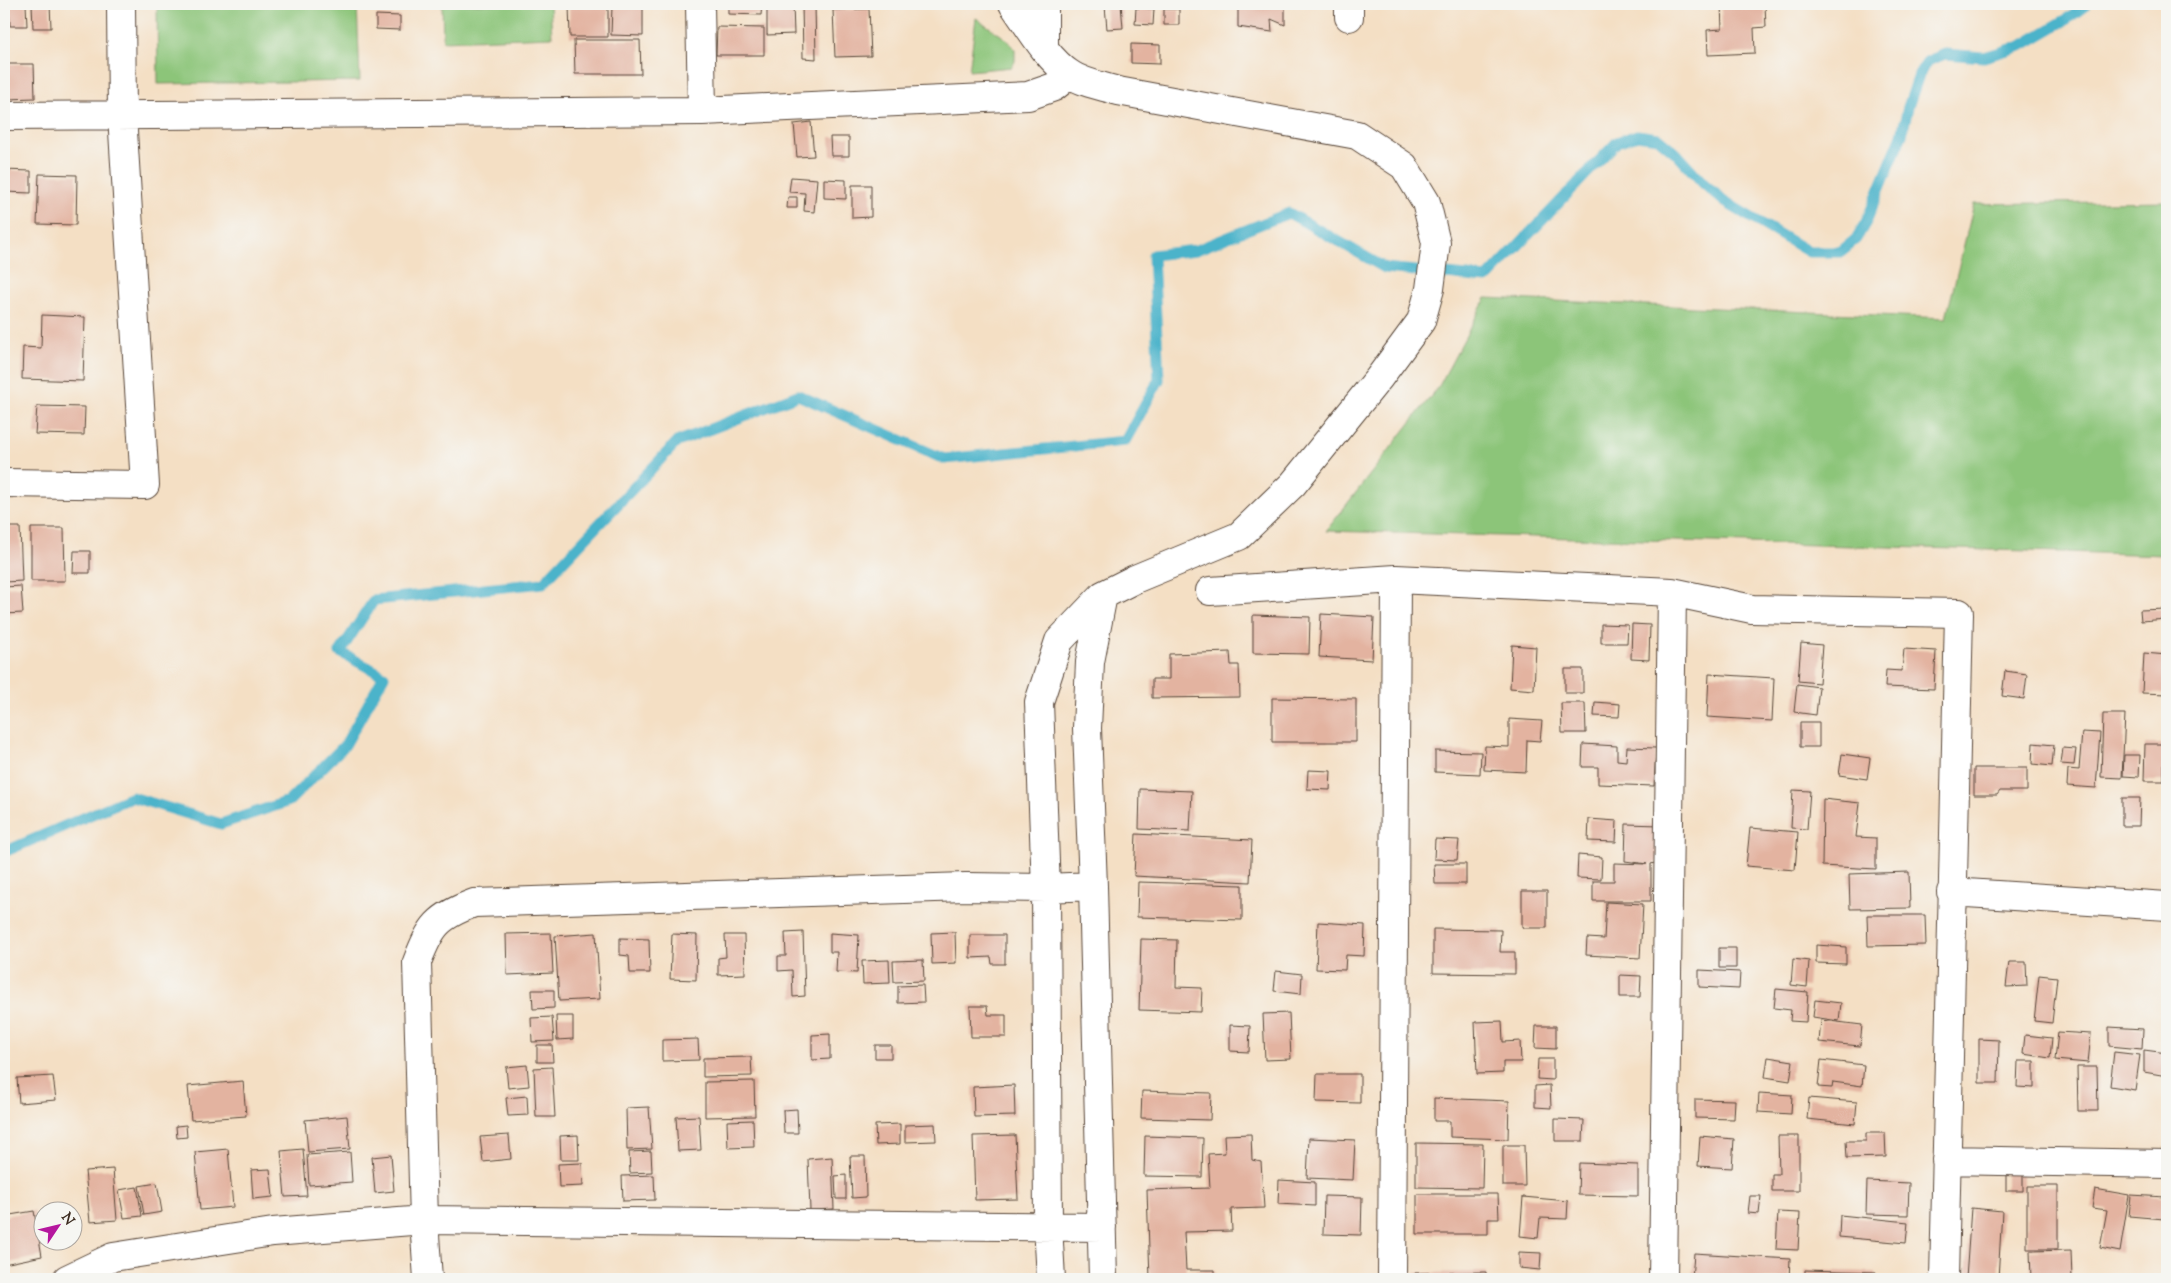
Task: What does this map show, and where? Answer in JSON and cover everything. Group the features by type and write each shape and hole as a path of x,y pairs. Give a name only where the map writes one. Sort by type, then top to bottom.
{"street":[{"path":"4,483 146,484 122,115 121,4"},
{"path":"700,4 702,111"},
{"path":"1013,4 1056,62 1070,74 1118,91 1357,135 1404,166 1426,202 1436,243 1430,289 1421,321 1379,378 1293,484 1239,536 1135,579 1103,595 1059,641 1039,702 1046,888 1048,1225 1051,1279"},
{"path":"1044,4 1044,46"},
{"path":"4,116 702,111 1028,96 1054,87 1070,74"},
{"path":"1210,591 1396,579 1672,592 1752,609 1959,613 1951,892 1944,1279"},
{"path":"1392,1279 1396,579"},
{"path":"1663,1279 1672,592"},
{"path":"1103,595 1090,662 1087,728 1103,1279"},
{"path":"428,1279 424,1220 418,962 428,934 450,912 474,903 1093,886"},
{"path":"1951,892 2167,906"},
{"path":"1946,1160 2167,1164"},
{"path":"67,1279 114,1257 273,1232 424,1220 1102,1227"}],"green space":[{"path":"157,4 357,4 360,81 158,84"},
{"path":"442,4 550,4 552,37 443,41"},
{"path":"976,18 1005,38 1015,49 1015,61 1012,67 969,71"},
{"path":"2167,201 2167,555 1326,531 1439,386 1486,298 1946,318 1974,204"}],"building":[{"path":"9,4 26,4 27,26 10,26"},
{"path":"50,4 51,28 33,28 32,5"},
{"path":"728,4 762,4 761,15 728,14"},
{"path":"767,4 793,4 794,34 767,35"},
{"path":"802,4 815,4 816,59 803,58"},
{"path":"1121,4 1123,28 1107,29 1105,6"},
{"path":"1238,4 1285,4 1285,25 1271,19 1272,32 1238,27"},
{"path":"1765,4 1766,27 1754,28 1755,53 1708,55 1707,30 1722,29 1721,5"},
{"path":"569,5 608,5 608,37 570,37"},
{"path":"612,6 643,7 643,36 611,35"},
{"path":"1136,8 1154,9 1153,25 1135,24"},
{"path":"869,9 871,56 835,57 833,10"},
{"path":"1164,9 1179,9 1179,25 1164,25"},
{"path":"376,15 400,16 400,30 376,29"},
{"path":"717,27 764,28 764,55 716,55"},
{"path":"4,32 6,64 34,64 35,98 8,99 8,83 4,83"},
{"path":"574,40 640,40 641,74 575,74"},
{"path":"1131,44 1160,45 1160,64 1131,63"},
{"path":"811,122 814,156 797,157 794,124"},
{"path":"830,137 849,137 849,156 831,156"},
{"path":"4,170 31,171 31,193 4,192"},
{"path":"39,174 77,175 76,225 37,224"},
{"path":"791,177 817,179 814,212 804,211 805,193 789,192"},
{"path":"824,179 846,180 846,199 824,198"},
{"path":"852,185 871,185 871,217 852,218"},
{"path":"788,197 797,197 797,208 787,208"},
{"path":"42,315 85,317 83,381 22,379 23,347 41,348"},
{"path":"37,406 85,407 84,435 35,434"},
{"path":"4,527 20,527 22,581 4,582"},
{"path":"31,528 64,528 65,581 31,581"},
{"path":"74,551 90,551 90,573 73,573"},
{"path":"21,586 23,613 4,614 4,587"},
{"path":"2167,609 2167,619 2141,621 2140,610"},
{"path":"1321,614 1374,617 1372,660 1319,657"},
{"path":"1253,615 1310,617 1309,654 1253,653"},
{"path":"1601,624 1628,625 1627,643 1601,643"},
{"path":"1632,624 1650,625 1649,660 1631,659"},
{"path":"1801,643 1822,645 1819,683 1798,681"},
{"path":"1512,645 1536,647 1534,690 1510,688"},
{"path":"1904,649 1936,651 1934,689 1885,687 1886,670 1902,671"},
{"path":"1230,652 1231,665 1239,665 1240,697 1152,698 1152,679 1169,679 1169,654"},
{"path":"2144,653 2167,655 2167,694 2142,693"},
{"path":"1565,669 1583,669 1583,693 1565,693"},
{"path":"2005,671 2027,674 2024,699 2002,696"},
{"path":"1709,674 1774,678 1772,721 1707,717"},
{"path":"1797,684 1819,687 1816,715 1794,712"},
{"path":"1272,698 1356,699 1356,742 1272,742"},
{"path":"1595,702 1620,704 1619,717 1594,716"},
{"path":"1561,703 1585,703 1586,733 1562,733"},
{"path":"2103,714 2125,714 2122,778 2101,777"},
{"path":"1509,719 1542,721 1540,741 1527,740 1526,772 1484,770 1485,746 1509,747"},
{"path":"1800,722 1819,722 1819,747 1800,747"},
{"path":"2082,732 2100,733 2096,788 2067,786 2068,769 2079,770"},
{"path":"2033,743 2054,745 2052,766 2032,764"},
{"path":"1583,744 1617,746 1617,760 1626,761 1627,747 1656,748 1654,786 1598,784 1598,767 1582,767"},
{"path":"2145,744 2164,744 2164,781 2144,781"},
{"path":"2063,748 2076,749 2074,765 2061,764"},
{"path":"1435,751 1481,752 1480,774 1435,772"},
{"path":"1842,754 1870,758 1867,779 1839,775"},
{"path":"2124,755 2140,755 2139,777 2123,776"},
{"path":"1974,768 2027,768 2027,791 2000,791 1997,795 1974,795"},
{"path":"1308,770 1331,771 1330,790 1307,789"},
{"path":"1140,789 1192,791 1190,831 1139,829"},
{"path":"1793,790 1810,791 1807,829 1791,828"},
{"path":"2122,798 2140,798 2139,826 2122,826"},
{"path":"1823,799 1860,803 1856,837 1876,838 1876,869 1822,866"},
{"path":"1589,819 1617,821 1616,842 1588,841"},
{"path":"1626,824 1660,825 1658,862 1651,864 1651,901 1593,901 1593,881 1614,881 1614,863 1647,864 1625,861"},
{"path":"1750,828 1798,832 1795,870 1746,866"},
{"path":"1136,834 1252,840 1250,882 1134,876"},
{"path":"1435,839 1459,840 1457,860 1434,859"},
{"path":"1578,855 1602,857 1601,879 1577,878"},
{"path":"1434,864 1466,864 1466,884 1435,884"},
{"path":"1909,872 1910,908 1850,909 1849,874"},
{"path":"1138,882 1242,885 1242,920 1137,917"},
{"path":"1522,891 1547,891 1547,928 1522,928"},
{"path":"1606,902 1643,904 1640,958 1586,955 1587,938 1604,939"},
{"path":"1867,915 1925,915 1926,945 1868,946"},
{"path":"1318,922 1365,925 1364,956 1346,955 1345,970 1316,969"},
{"path":"1433,929 1501,930 1500,952 1515,952 1515,974 1433,973"},
{"path":"803,932 805,996 793,997 792,970 778,971 778,956 786,956 785,933"},
{"path":"955,932 956,963 932,964 931,933"},
{"path":"551,933 553,973 507,975 506,934"},
{"path":"596,933 600,999 559,1001 555,936"},
{"path":"830,933 859,935 857,973 836,972 837,952 830,952"},
{"path":"672,934 697,935 696,980 670,979"},
{"path":"725,935 744,935 745,974 718,975 718,958 726,957"},
{"path":"970,935 1005,935 1005,964 992,964 991,957 970,958"},
{"path":"620,938 649,939 650,973 630,973 629,956 620,955"},
{"path":"1141,939 1177,940 1176,987 1202,988 1201,1012 1139,1010"},
{"path":"1816,945 1846,947 1846,964 1816,963"},
{"path":"1719,948 1736,948 1736,968 1719,968"},
{"path":"1793,959 1809,961 1807,987 1791,985"},
{"path":"889,960 890,983 863,984 862,961"},
{"path":"923,960 924,981 894,982 893,961"},
{"path":"2009,962 2026,962 2027,986 2006,987"},
{"path":"1699,970 1740,972 1739,989 1699,987"},
{"path":"1276,971 1302,974 1301,994 1274,991"},
{"path":"1620,975 1641,976 1640,997 1620,997"},
{"path":"2039,975 2057,977 2052,1023 2034,1021"},
{"path":"923,985 924,1002 898,1003 898,986"},
{"path":"1776,989 1808,992 1806,1022 1790,1021 1791,1010 1774,1008"},
{"path":"532,990 554,990 554,1008 533,1009"},
{"path":"1815,1000 1841,1003 1839,1021 1813,1017"},
{"path":"970,1006 987,1006 988,1015 1006,1015 1006,1037 971,1037"},
{"path":"1289,1013 1291,1059 1265,1060 1263,1014"},
{"path":"556,1016 573,1016 573,1039 557,1040"},
{"path":"552,1017 554,1041 532,1042 531,1018"},
{"path":"1821,1020 1862,1025 1860,1046 1819,1042"},
{"path":"1502,1021 1503,1042 1520,1041 1521,1062 1503,1062 1503,1073 1477,1074 1475,1022"},
{"path":"1230,1025 1250,1026 1249,1052 1230,1051"},
{"path":"1536,1026 1556,1026 1556,1049 1535,1048"},
{"path":"2109,1027 2143,1029 2142,1049 2109,1046"},
{"path":"2058,1032 2091,1034 2088,1063 2055,1060"},
{"path":"830,1034 830,1059 812,1060 812,1035"},
{"path":"2025,1035 2052,1038 2050,1058 2023,1054"},
{"path":"698,1039 699,1060 662,1061 662,1040"},
{"path":"1979,1039 1999,1040 1998,1083 1979,1083"},
{"path":"537,1045 552,1045 553,1062 537,1062"},
{"path":"875,1045 891,1045 891,1058 875,1058"},
{"path":"2144,1050 2167,1053 2167,1076 2144,1072"},
{"path":"2114,1052 2140,1055 2135,1090 2110,1086"},
{"path":"751,1057 752,1076 703,1077 703,1058"},
{"path":"1768,1057 1793,1061 1790,1081 1765,1077"},
{"path":"1538,1059 1553,1059 1553,1080 1537,1079"},
{"path":"1821,1060 1864,1065 1862,1086 1833,1082 1832,1088 1818,1087"},
{"path":"2018,1061 2034,1061 2034,1088 2017,1087"},
{"path":"527,1065 529,1086 508,1088 506,1067"},
{"path":"552,1067 555,1117 536,1117 534,1068"},
{"path":"2077,1067 2097,1067 2098,1111 2078,1111"},
{"path":"1317,1074 1360,1074 1360,1103 1316,1102"},
{"path":"53,1076 56,1100 19,1103 17,1078"},
{"path":"2165,1080 2167,1080 2167,1103 2165,1103"},
{"path":"243,1081 246,1116 191,1120 188,1086"},
{"path":"754,1081 755,1116 705,1117 705,1082"},
{"path":"1014,1085 1015,1116 974,1117 973,1087"},
{"path":"1550,1085 1551,1108 1535,1107 1535,1086"},
{"path":"1142,1091 1211,1093 1210,1120 1141,1118"},
{"path":"1759,1093 1792,1095 1791,1114 1758,1112"},
{"path":"527,1096 528,1115 508,1116 506,1098"},
{"path":"1434,1098 1509,1101 1508,1139 1450,1137 1450,1121 1434,1121"},
{"path":"1809,1098 1857,1102 1855,1124 1807,1119"},
{"path":"1695,1099 1735,1100 1734,1119 1695,1118"},
{"path":"649,1107 652,1149 627,1150 626,1108"},
{"path":"797,1109 798,1133 784,1133 783,1110"},
{"path":"347,1116 350,1149 308,1152 305,1120"},
{"path":"699,1116 701,1150 678,1151 676,1117"},
{"path":"1555,1119 1584,1120 1583,1141 1555,1141"},
{"path":"753,1120 754,1147 728,1148 727,1121"},
{"path":"900,1124 900,1144 876,1145 875,1125"},
{"path":"935,1124 936,1141 905,1142 905,1125"},
{"path":"186,1125 187,1137 177,1138 176,1126"},
{"path":"1866,1133 1885,1133 1886,1157 1847,1158 1846,1141 1866,1141"},
{"path":"1251,1134 1252,1160 1261,1162 1264,1208 1231,1209 1232,1231 1184,1232 1186,1270 1215,1270 1215,1279 1150,1279 1147,1190 1210,1188 1208,1154 1225,1153 1224,1135"},
{"path":"509,1135 511,1159 483,1162 480,1137"},
{"path":"578,1135 579,1160 561,1160 560,1136"},
{"path":"1015,1135 1018,1199 975,1200 973,1136"},
{"path":"1145,1136 1203,1138 1202,1177 1144,1176"},
{"path":"1700,1136 1734,1139 1732,1168 1698,1166"},
{"path":"1778,1136 1799,1136 1799,1191 1772,1191 1772,1174 1779,1174"},
{"path":"1309,1138 1355,1140 1353,1180 1307,1178"},
{"path":"1416,1143 1483,1144 1482,1188 1416,1187"},
{"path":"1503,1145 1524,1145 1525,1186 1503,1186"},
{"path":"228,1149 233,1207 200,1210 195,1152"},
{"path":"303,1149 307,1196 285,1197 281,1151"},
{"path":"651,1151 652,1172 630,1173 629,1152"},
{"path":"350,1152 352,1182 309,1185 307,1155"},
{"path":"391,1155 394,1191 375,1193 372,1157"},
{"path":"850,1156 865,1156 866,1197 852,1198"},
{"path":"832,1157 834,1209 810,1210 808,1159"},
{"path":"582,1163 583,1186 559,1187 558,1164"},
{"path":"1579,1163 1638,1165 1638,1196 1578,1195"},
{"path":"113,1169 117,1220 90,1222 85,1171"},
{"path":"270,1169 273,1197 253,1199 251,1170"},
{"path":"2006,1170 2023,1171 2023,1191 2006,1191"},
{"path":"654,1175 655,1200 623,1201 622,1176"},
{"path":"846,1175 846,1199 836,1199 835,1176"},
{"path":"1279,1180 1315,1182 1315,1206 1278,1204"},
{"path":"1867,1181 1909,1183 1908,1215 1866,1214"},
{"path":"157,1183 162,1212 144,1215 139,1186"},
{"path":"2027,1186 2058,1186 2058,1249 2027,1249"},
{"path":"137,1187 142,1216 124,1218 119,1190"},
{"path":"2095,1189 2129,1195 2120,1252 2100,1248 2107,1210 2092,1208"},
{"path":"1417,1194 1498,1194 1499,1219 1488,1219 1488,1234 1417,1234"},
{"path":"2131,1195 2165,1197 2164,1219 2129,1216"},
{"path":"1324,1196 1362,1197 1361,1235 1323,1234"},
{"path":"1750,1196 1761,1196 1759,1214 1748,1213"},
{"path":"1523,1197 1568,1201 1567,1219 1540,1218 1538,1238 1520,1236"},
{"path":"1971,1208 2002,1211 1998,1279 1966,1279"},
{"path":"32,1211 32,1250 41,1250 42,1256 4,1264 4,1216"},
{"path":"1778,1212 1800,1213 1798,1250 1776,1249"},
{"path":"1840,1215 1908,1222 1906,1243 1839,1237"},
{"path":"2071,1250 2072,1279 2031,1279 2030,1251"},
{"path":"1519,1252 1541,1253 1540,1270 1519,1268"},
{"path":"1694,1253 1790,1259 1789,1279 1692,1279"},
{"path":"1805,1270 1876,1272 1876,1279 1805,1279"},
{"path":"1486,1272 1486,1279 1415,1279 1415,1273"}],"waterway":[{"path":"4,852 132,797 221,824 289,801 345,745 384,676 340,652 374,600 543,583 677,442 798,395 944,459 1125,441 1159,380 1153,255 1196,250 1289,213 1385,268 1487,278 1617,142 1637,135 1658,138 1676,153 1703,183 1725,202 1809,252 1840,252 1856,239 1866,222 1902,135 1908,107 1919,75 1928,61 1945,54 1984,57 2021,46 2067,19 2087,4"}]}
